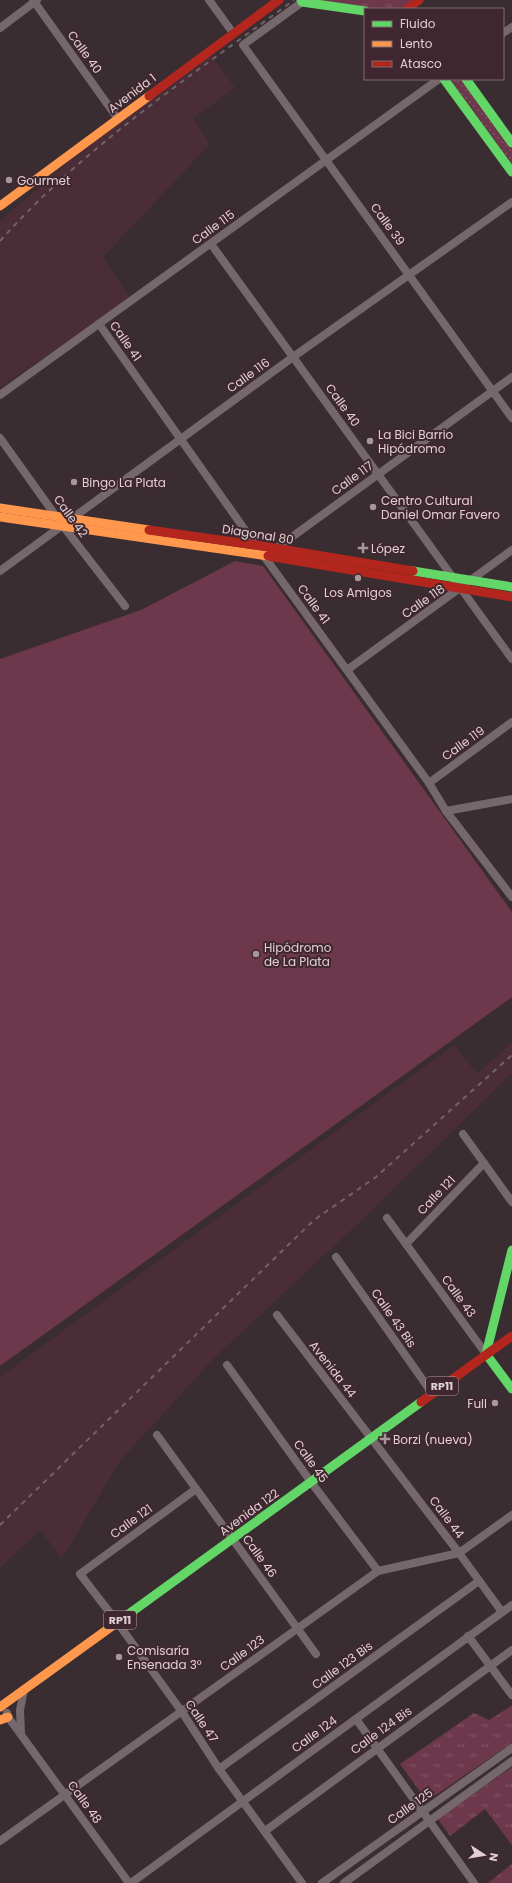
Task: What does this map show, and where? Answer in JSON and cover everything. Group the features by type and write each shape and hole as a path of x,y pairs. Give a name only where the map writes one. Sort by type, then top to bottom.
{"main road":[{"name":"Avenida 1","path":"1,202 118,119 279,0"},
{"path":"303,1 364,12"},
{"path":"445,80 512,172"},
{"path":"467,80 512,143"},
{"name":"Diagonal 80","path":"0,508 256,545 512,587"},
{"name":"Diagonal 80","path":"0,517 265,556 512,597"},
{"path":"486,1354 512,1250"},
{"name":"Avenida 122","path":"4,1704 512,1336"},
{"name":"Calle 43","path":"486,1354 512,1389"}],"street":[{"path":"209,0 233,33"},
{"path":"0,28 35,1"},
{"name":"Calle 40","path":"35,1 118,119"},
{"name":"Calle 39","path":"303,1 244,45 411,275 512,418"},
{"name":"Calle 115","path":"0,395 438,80"},
{"name":"Calle 116","path":"0,571 293,357 411,275 512,202"},
{"name":"Calle 40","path":"211,244 454,578 460,589 512,658"},
{"name":"Calle 41","path":"99,324 180,440 429,783 446,811 512,897"},
{"name":"Calle 117","path":"265,556 512,377"},
{"name":"Calle 42","path":"0,438 56,517 125,606"},
{"name":"Calle 118","path":"347,670 512,550"},
{"name":"Calle 119","path":"429,783 512,722"},
{"path":"446,811 512,799"},
{"path":"463,1134 512,1202"},
{"name":"Calle 121","path":"406,1244 484,1163"},
{"name":"Calle 43","path":"387,1218 486,1354"},
{"name":"Calle 43 Bis","path":"336,1257 432,1393"},
{"name":"Avenida 44","path":"277,1314 371,1437"},
{"name":"Calle 45","path":"227,1365 311,1482 378,1570"},
{"name":"Calle 46","path":"157,1435 316,1654"},
{"name":"Calle 44","path":"371,1437 502,1612"},
{"name":"Calle 121","path":"80,1574 196,1489"},
{"name":"Calle 123","path":"0,1841 182,1712 378,1570 459,1553 512,1515"},
{"name":"Calle 47","path":"80,1574 117,1622 182,1712 219,1769 302,1883"},
{"name":"Calle 123 Bis","path":"219,1769 479,1581"},
{"name":"Calle 124","path":"130,1883 512,1605"},
{"path":"468,1636 512,1695"},
{"name":"Calle 124 Bis","path":"265,1831 512,1650"},
{"path":"21,1735 20,1703 24,1690"},
{"name":"Calle 48","path":"4,1704 4,1718 21,1735 130,1883"},
{"path":"356,1719 474,1883"},
{"name":"Calle 125","path":"322,1883 424,1812 512,1748"},
{"name":"Calle 125","path":"344,1883 512,1762"}],"shaded area":[{"path":"210,53 235,88 193,118 210,144 103,257 130,298 0,388 0,221 109,127"},
{"path":"512,1042 512,1073 364,1218 214,1358 119,1462 62,1559 40,1530 0,1568 0,1377 454,1045 477,1074"}],"green space":[{"path":"317,0 413,0 402,8 364,9"},
{"path":"454,80 462,80 512,149 512,164 452,82"},
{"name":"Hipódromo de La Plata","path":"235,561 263,566 512,912 512,997 0,1366 0,659 141,610"},
{"path":"511,1706 512,1743 427,1801 400,1764 474,1713 489,1720"},
{"path":"512,1767 512,1845 485,1809 450,1836 438,1819"},
{"path":"512,1864 512,1883 488,1883"}],"railway":[{"path":"0,241 33,206 103,143 179,84 294,0"},
{"path":"0,1525 314,1220 376,1177 512,1055"}],"traffic: fast":[{"path":"301,0 302,2 364,11"},
{"path":"445,80 512,172"},
{"path":"467,80 512,143"},
{"path":"413,571 512,587"},
{"path":"512,1250 486,1354 512,1389"},
{"path":"126,1616 421,1402"}],"traffic: slow":[{"path":"0,206 149,96"},
{"path":"0,508 149,530"},
{"path":"0,517 268,556"},
{"path":"0,1707 126,1616"},
{"path":"0,1720 8,1717"}],"traffic: jam":[{"path":"149,96 279,0"},
{"path":"408,8 419,0"},
{"path":"149,530 256,545 413,571"},
{"path":"268,556 512,597"},
{"path":"421,1402 512,1336"}],"place":[{"name":"Gourmet","path":"9,180"},
{"name":"La Bici Barrio Hipódromo","path":"370,441"},
{"name":"Bingo La Plata","path":"74,482"},
{"name":"Centro Cultural Daniel Omar Favero","path":"373,507"},
{"name":"López","path":"363,548"},
{"name":"Los Amigos","path":"358,578"},
{"name":"Hipódromo de La Plata","path":"256,954"},
{"name":"Full","path":"495,1403"},
{"name":"Borzi (nueva)","path":"385,1439"},
{"name":"Comisaría Ensenada 3°","path":"119,1657"}]}
